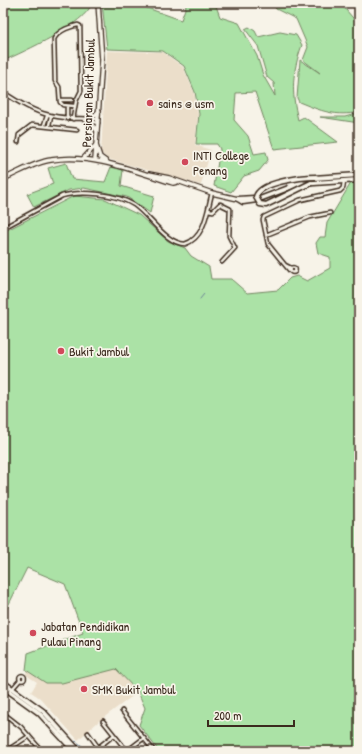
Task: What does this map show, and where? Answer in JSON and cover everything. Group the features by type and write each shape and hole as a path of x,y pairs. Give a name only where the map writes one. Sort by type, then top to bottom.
{"main road":[{"name":"Persiaran Bukit Jambul","path":"95,160 102,60 98,3"},
{"path":"98,131 90,120 99,111"},
{"path":"83,159 96,145 100,157 108,163"},
{"path":"3,179 50,160 95,160 157,175 212,193 238,199 243,202 249,202 294,185 359,180"},
{"path":"311,183 266,205 260,204 257,199 256,194 260,189 297,178 359,175"},
{"path":"238,199 257,197 298,181 316,177"},
{"path":"3,682 43,711 76,750"},
{"path":"3,687 39,713 70,743"}],"street":[{"path":"73,119 74,106 81,92 80,26 78,25 70,27 57,35 54,39 55,81 59,87 60,100 63,105 74,106"},
{"path":"3,92 29,109 47,116 98,121"},
{"path":"60,100 72,100"},
{"path":"67,106 67,119"},
{"path":"44,125 47,116"},
{"path":"48,126 51,116"},
{"path":"18,142 19,135 30,126 44,125 77,130"},
{"path":"291,270 269,246 263,220 268,214 300,200 340,191 345,184 344,180"},
{"path":"3,228 62,196 72,193 87,192 134,206 173,240 185,244 193,240 201,232 212,193"},
{"path":"208,210 213,211 220,204 230,209 229,236 235,248 222,262"},
{"path":"266,235 310,217 330,213"},
{"path":"13,688 20,680"},
{"path":"122,711 154,751"},
{"path":"4,714 29,736 42,751"},
{"path":"103,721 127,751 144,738"},
{"path":"88,733 98,747"},
{"path":"95,750 114,735"},
{"path":"6,751 29,736"}],"shaded area":[{"name":"sains @ usm","path":"107,51 163,52 183,67 194,92 198,115 195,145 211,150 201,185 108,159 101,153"},
{"name":"SMK Bukit Jambul","path":"83,633 138,692 99,721 78,740 40,698 31,692 37,682 26,675 28,653"}],"green space":[{"path":"3,3 92,3 87,11 78,20 66,28 3,61"},
{"path":"102,3 133,3 181,20 187,3 215,3 220,17 239,23 257,56 263,75 275,96 274,83 267,77 258,46 245,29 249,27 255,31 258,37 280,32 296,35 302,45 294,73 294,100 298,120 304,117 338,142 274,149 255,92 236,93 234,120 248,136 254,154 266,152 268,160 259,171 244,176 231,192 214,186 220,149 217,144 196,144 199,114 195,92 184,66 163,51 107,49"},
{"path":"273,3 340,3 359,25 359,112 343,114 329,112 299,102 297,98 300,60 320,73 303,60 308,47 296,19 276,9"},
{"path":"359,113 359,123 320,117 345,117"},
{"path":"66,163 72,179 105,182 111,167 123,170 121,186 154,196 150,213 127,197 84,188 69,190 34,207 27,194 53,184 48,168"},
{"path":"351,183 359,183 359,751 159,751 139,725 145,708 138,692 116,669 62,683 46,683 26,670 28,653 83,633 65,584 27,568 5,612 3,612 3,232 74,196 105,199 139,215 168,241 185,248 191,256 209,267 211,279 231,279 247,293 278,290 290,278 297,276 307,281 330,268 330,257 318,253 316,243 320,237 325,237 327,223"}],"waterway":[{"path":"200,299 204,294"},
{"path":"74,744 76,741 88,751"}],"place":[{"name":"sains @ usm","path":"150,103"},
{"name":"INTI College Penang","path":"185,162"},
{"name":"Bukit Jambul","path":"61,351"},
{"name":"Jabatan Pendidikan Pulau Pinang","path":"33,633"},
{"name":"SMK Bukit Jambul","path":"84,689"}]}
